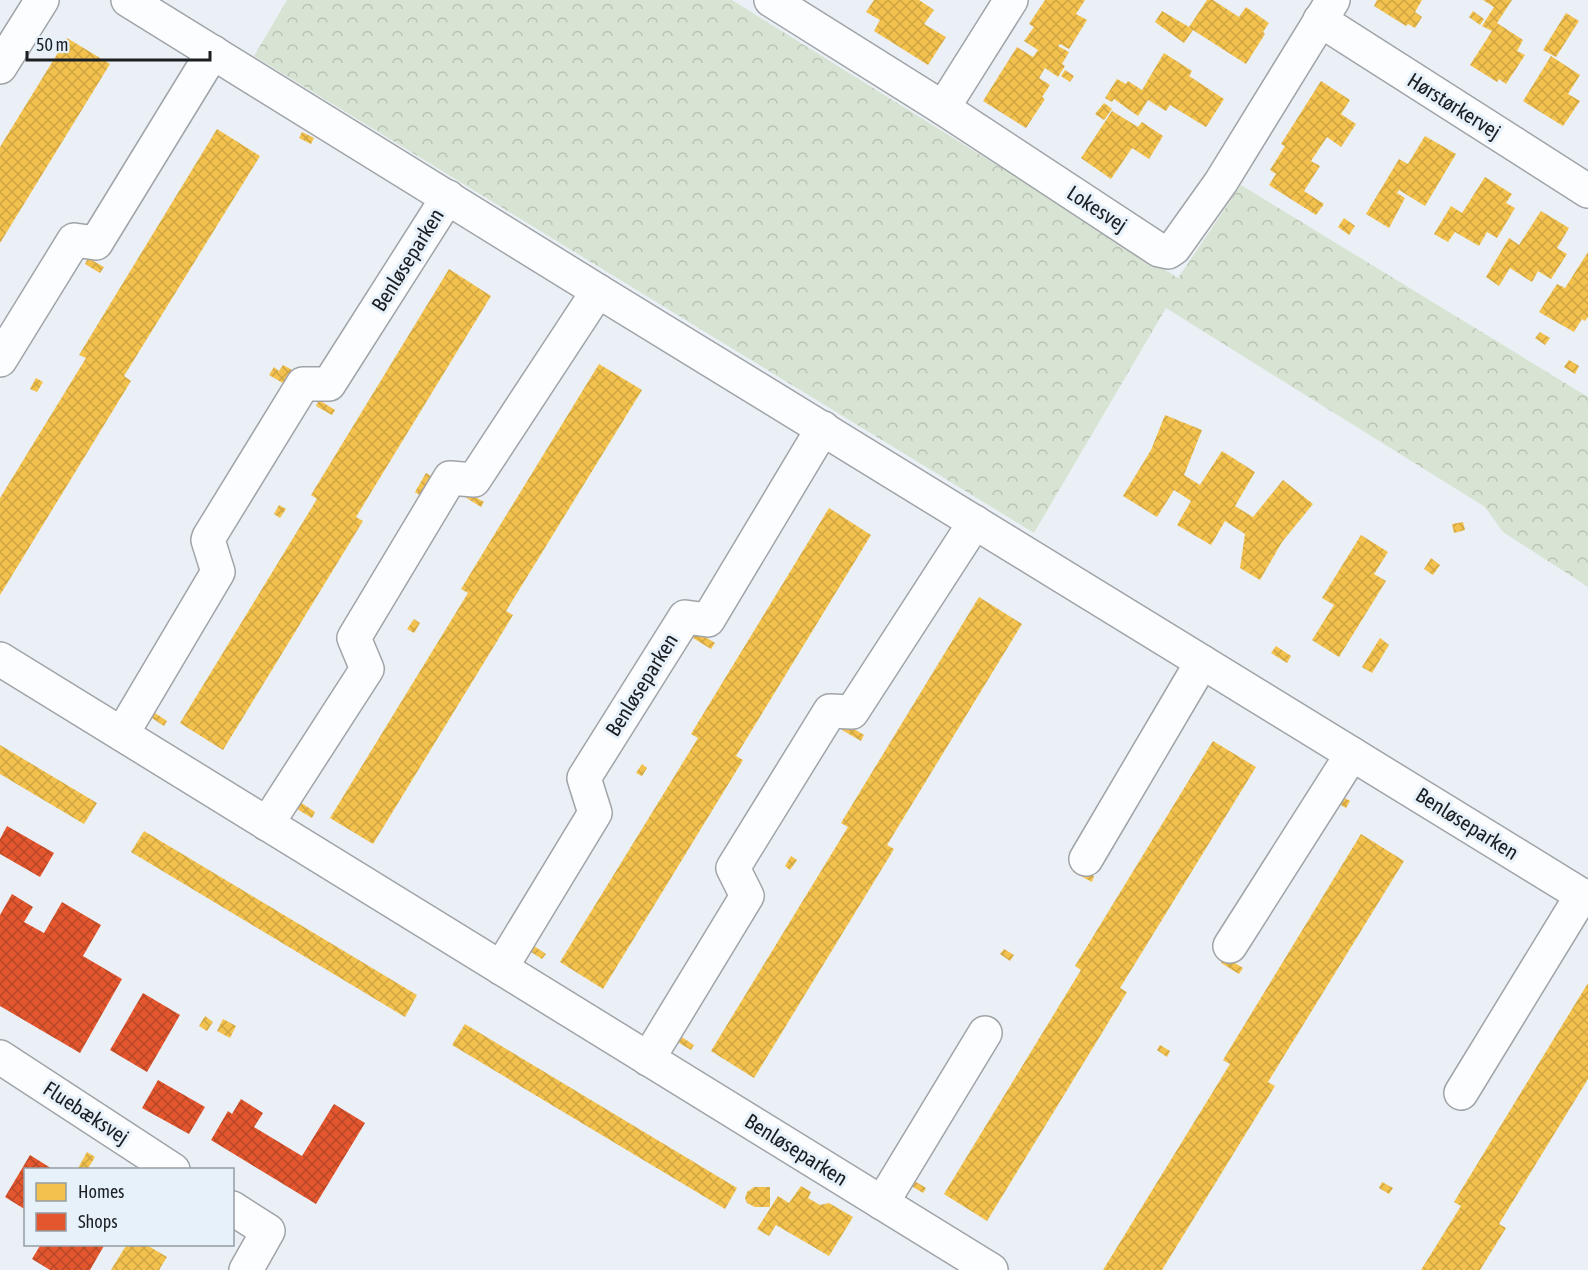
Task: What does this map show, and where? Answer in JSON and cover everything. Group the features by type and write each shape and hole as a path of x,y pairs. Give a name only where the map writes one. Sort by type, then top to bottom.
{"street":[{"path":"0,67 42,0"},
{"name":"Benløseparken","path":"128,0 1585,897 1461,1093"},
{"name":"Lokesvej","path":"771,0 943,108 1159,250 1168,252 1174,248 1221,182 1327,10"},
{"path":"943,108 1011,0"},
{"name":"Hørstørkervej","path":"1327,10 1588,190"},
{"path":"0,360 74,240 96,243 213,52"},
{"name":"Benløseparken","path":"122,734 218,572 208,540 303,384 329,384 448,197"},
{"path":"267,824 367,669 354,638 450,478 474,480 598,291"},
{"name":"Benløseparken","path":"501,968 596,813 584,778 685,617 708,620 823,428"},
{"path":"648,1059 747,896 733,868 739,858 830,711 852,712 975,522"},
{"name":"Benløseparken","path":"0,659 991,1270"},
{"path":"1086,859 1202,662"},
{"path":"1230,946 1352,754"},
{"path":"882,1203 985,1033"},
{"name":"Fluebæksvej","path":"0,1057 170,1168"},
{"path":"234,1209 268,1231 246,1270"}],"green space":[{"path":"287,0 732,0 1178,278 1241,185 1588,397 1588,587 1503,532 1485,507 1166,308 1034,533 254,56"}],"building: Homes":[{"path":"874,0 919,0 934,10 924,24 946,37 928,65 874,31 880,20 866,12"},
{"path":"1045,0 1085,0 1076,14 1087,20 1069,49 1060,44 1058,46 1069,52 1062,64 1065,66 1058,77 1045,68 1039,78 1050,85 1042,97 1045,99 1026,128 983,101 1017,47 1033,57 1038,50 1024,41 1034,27 1029,24"},
{"path":"1207,0 1213,0 1239,17 1246,7 1269,23 1263,32 1265,34 1246,64 1193,30 1184,43 1155,22 1162,11 1189,27"},
{"path":"1377,0 1422,0 1415,12 1422,17 1415,28 1408,24 1406,26 1374,6"},
{"path":"1483,0 1512,0 1497,23 1523,40 1517,51 1525,55 1506,84 1499,79 1497,82 1470,65 1492,31 1482,26 1494,7"},
{"path":"1473,11 1484,19 1480,25 1469,17"},
{"path":"1566,13 1579,21 1556,57 1543,50"},
{"path":"67,38 110,64 0,243 0,147"},
{"path":"1164,53 1192,71 1189,76 1224,99 1206,127 1170,105 1166,111 1148,100 1138,116 1114,99 1112,102 1105,98 1117,79 1126,84 1128,81 1142,90"},
{"path":"1551,56 1580,75 1568,94 1580,101 1563,126 1523,101"},
{"path":"1065,70 1074,76 1070,82 1061,76"},
{"path":"1321,81 1350,100 1341,114 1356,124 1341,147 1327,137 1311,161 1320,166 1304,191 1324,204 1316,215 1269,185 1276,174 1270,170 1285,146 1281,144"},
{"path":"1104,103 1112,109 1104,120 1095,114"},
{"path":"1112,111 1138,127 1142,122 1163,136 1149,159 1132,148 1111,179 1081,158"},
{"path":"217,129 260,156 124,376 131,381 0,595 0,498 86,358 79,355"},
{"path":"302,132 314,138 311,144 299,138"},
{"path":"1425,136 1456,154 1425,206 1399,190 1397,193 1405,198 1389,228 1366,214 1399,159 1408,164"},
{"path":"1485,177 1512,194 1506,203 1515,208 1497,238 1487,232 1479,246 1455,232 1448,242 1434,234 1451,206 1462,213"},
{"path":"1541,211 1569,228 1557,248 1567,254 1551,279 1538,271 1532,282 1510,268 1499,286 1486,277 1509,238 1519,245"},
{"path":"1344,218 1355,226 1349,235 1338,227"},
{"path":"1588,252 1588,317 1585,321 1582,319 1574,332 1539,312 1557,284 1565,288"},
{"path":"88,258 104,267 100,273 85,264"},
{"path":"449,269 491,296 356,517 363,521 223,750 180,723 317,499 311,495"},
{"path":"1540,332 1550,338 1545,345 1535,338"},
{"path":"1569,360 1579,366 1575,374 1564,367"},
{"path":"599,364 642,390 506,611 513,615 373,844 330,818 468,593 461,589"},
{"path":"283,365 296,372 288,386 269,375 274,367 279,371"},
{"path":"36,378 43,382 37,392 30,389"},
{"path":"319,400 335,410 332,415 316,406"},
{"path":"1165,415 1202,430 1184,475 1200,485 1222,451 1255,472 1235,506 1253,517 1283,480 1313,504 1282,542 1260,580 1240,568 1245,534 1225,521 1211,545 1177,525 1191,501 1174,490 1157,517 1123,496 1151,450"},
{"path":"426,473 435,478 423,497 415,492"},
{"path":"468,493 484,502 481,507 465,497"},
{"path":"279,505 286,509 280,518 274,514"},
{"path":"829,508 871,535 736,756 743,760 603,989 560,962 698,738 691,734"},
{"path":"1463,522 1465,530 1454,533 1452,524"},
{"path":"1361,535 1388,552 1374,574 1386,581 1339,657 1312,640 1334,605 1322,598"},
{"path":"1431,558 1440,565 1433,575 1424,569"},
{"path":"979,597 1022,624 887,845 894,849 754,1078 711,1051 848,827 841,823"},
{"path":"414,619 420,623 414,633 407,629"},
{"path":"697,632 715,643 711,649 693,638"},
{"path":"1380,638 1389,645 1372,673 1362,667"},
{"path":"1276,646 1291,656 1287,663 1271,653"},
{"path":"152,711 167,721 164,726 149,716"},
{"path":"846,724 864,735 861,741 842,730"},
{"path":"1213,741 1256,767 1120,988 1127,992 987,1221 944,1194 1081,970 1075,966"},
{"path":"0,745 97,803 84,824 0,774"},
{"path":"642,764 647,768 642,776 636,773"},
{"path":"1343,797 1350,801 1346,808 1339,804"},
{"path":"300,802 315,812 312,818 297,809"},
{"path":"144,831 417,995 405,1017 131,852"},
{"path":"1361,834 1404,861 1268,1082 1275,1086 1162,1270 1103,1270 1230,1064 1223,1060"},
{"path":"791,856 797,860 790,870 785,866"},
{"path":"1077,866 1094,876 1092,882 1073,872"},
{"path":"531,944 546,954 542,959 528,950"},
{"path":"1004,949 1014,955 1010,961 1000,954"},
{"path":"1225,957 1243,968 1239,974 1221,963"},
{"path":"1588,983 1588,1079 1499,1224 1506,1228 1480,1270 1421,1270 1461,1206 1454,1202"},
{"path":"205,1016 213,1022 207,1031 199,1026"},
{"path":"223,1019 236,1026 230,1038 217,1031"},
{"path":"465,1024 737,1188 725,1209 452,1045"},
{"path":"680,1036 694,1045 691,1050 676,1041"},
{"path":"1160,1045 1170,1051 1167,1057 1157,1050"},
{"path":"87,1152 95,1157 88,1168 78,1168"},
{"path":"911,1179 926,1188 923,1193 908,1184"},
{"path":"1382,1182 1393,1188 1389,1194 1379,1188"},
{"path":"801,1186 811,1192 808,1198 820,1205 829,1203 853,1217 829,1256 776,1225 769,1236 757,1229 778,1196 789,1203"},
{"path":"754,1187 770,1187 770,1207 755,1207 747,1203 745,1198 747,1192"},
{"path":"126,1246 148,1246 167,1257 159,1270 111,1270"}],"building: Shops":[{"path":"7,826 54,853 40,877 0,854 0,839"},
{"path":"12,894 33,907 24,922 44,933 62,902 101,925 83,956 122,979 80,1053 0,1006 0,915"},
{"path":"143,993 180,1015 147,1072 110,1050"},
{"path":"158,1080 205,1107 189,1134 142,1108"},
{"path":"241,1099 263,1113 254,1127 302,1156 334,1104 365,1123 316,1204 211,1140 228,1111 232,1114"},
{"path":"30,1155 51,1168 24,1168 24,1209 5,1197"},
{"path":"40,1246 104,1246 90,1270 50,1270 32,1259"}]}
